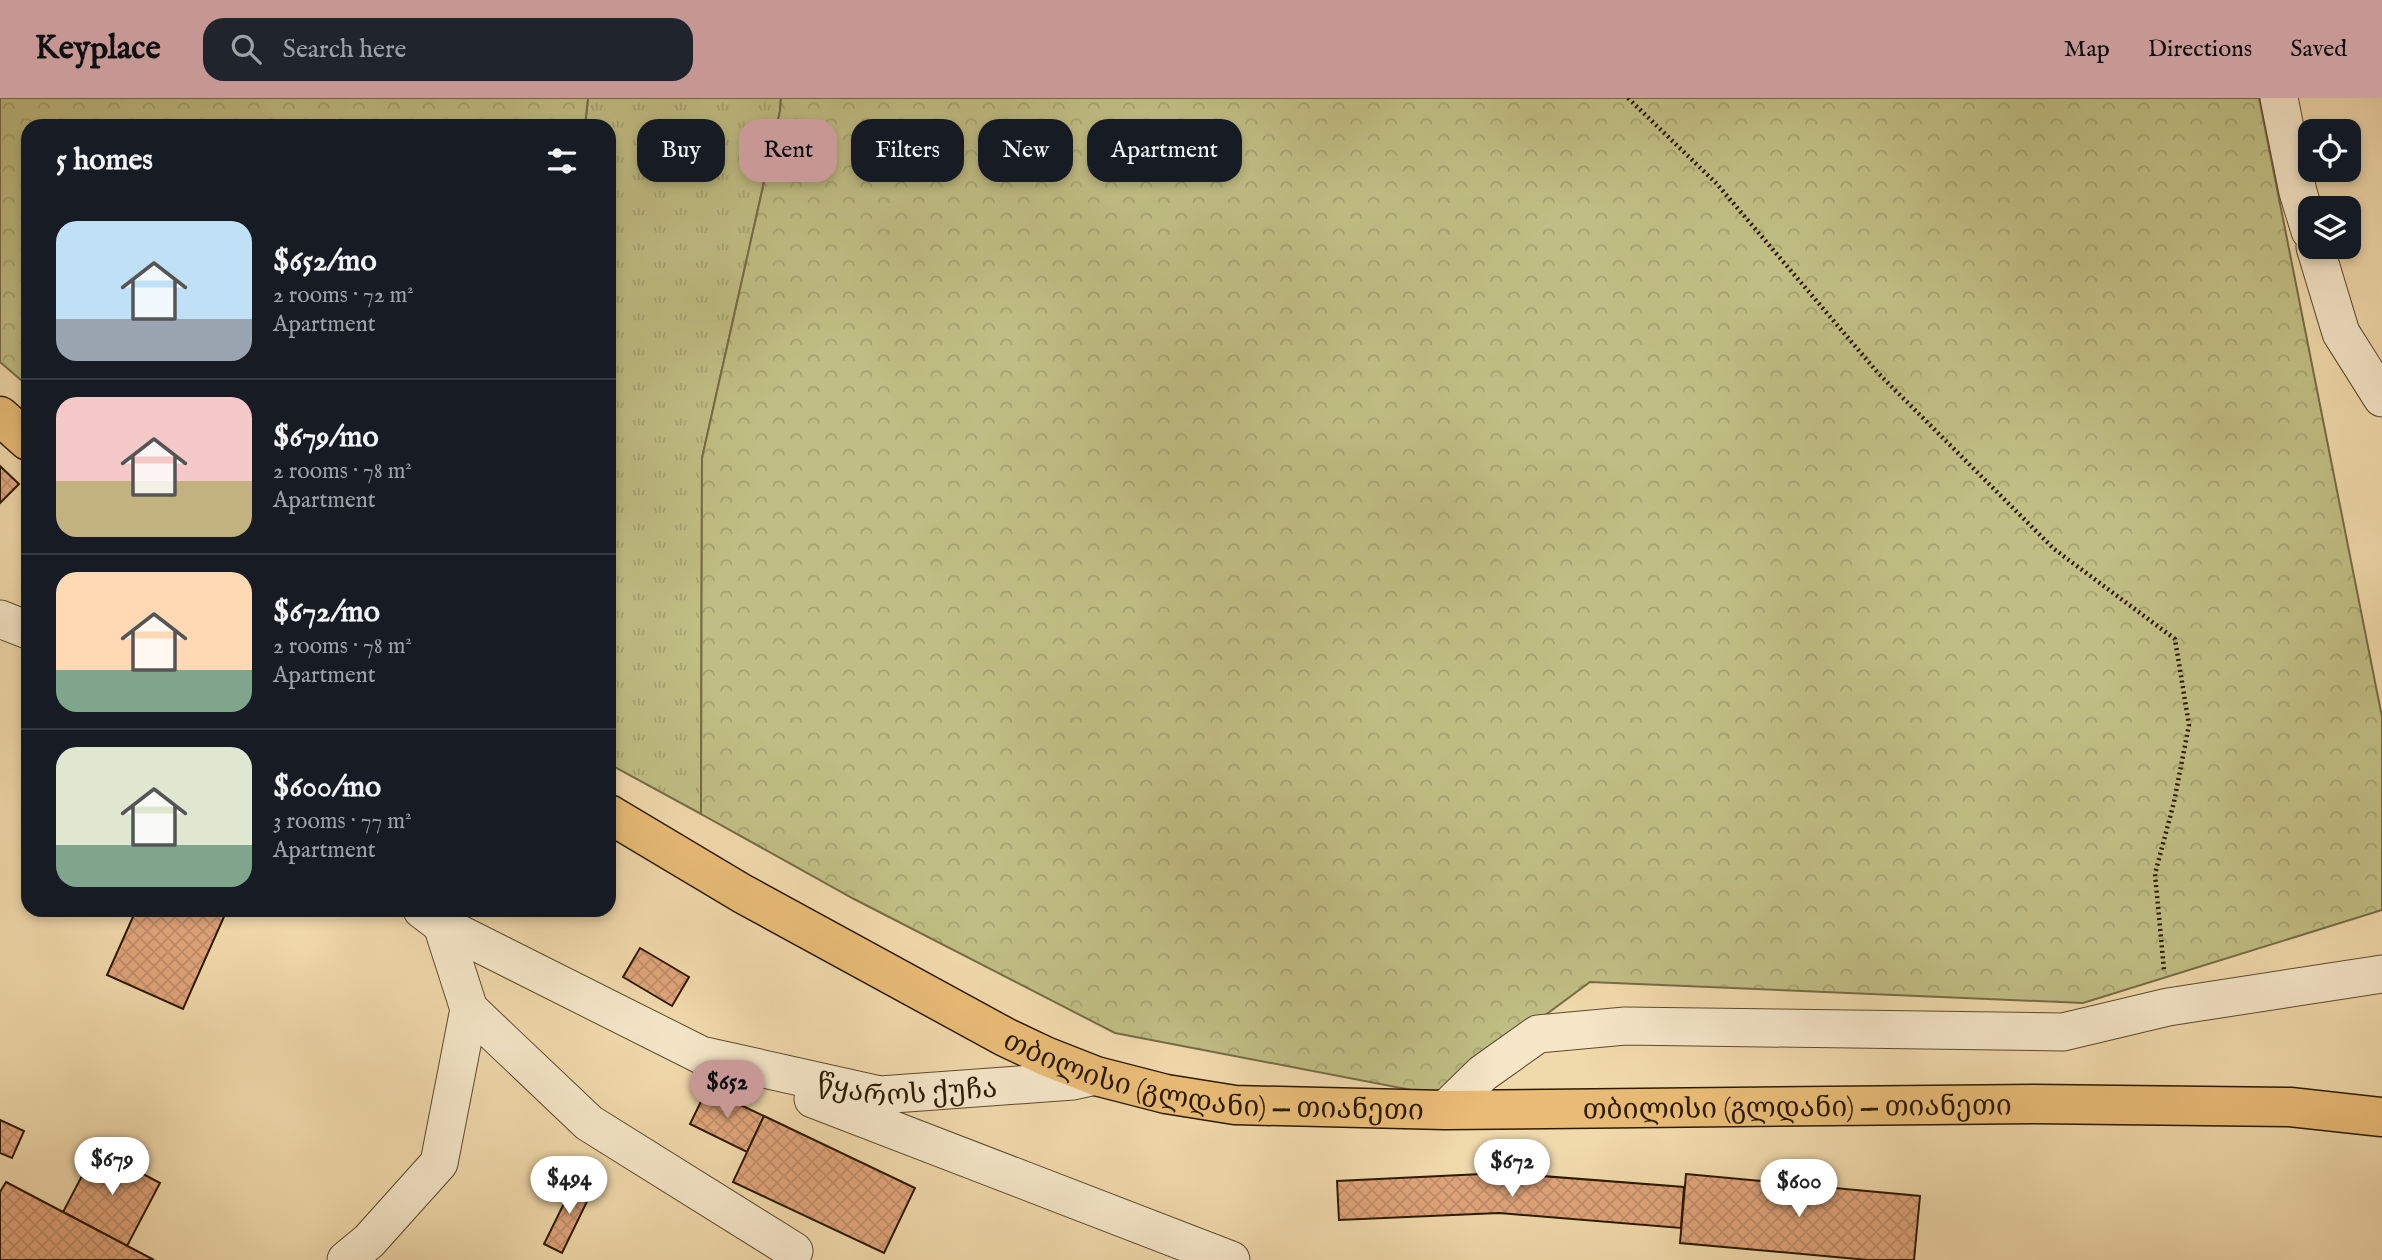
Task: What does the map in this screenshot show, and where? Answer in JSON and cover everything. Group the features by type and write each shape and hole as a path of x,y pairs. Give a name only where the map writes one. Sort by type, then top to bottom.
{"main road":[{"path":"0,416 21,436"},
{"name":"თბილისი (გლდანი) — თიანეთი","path":"616,818 743,894 1005,1037 1097,1076 1166,1094 1235,1105 1446,1110 2034,1104 2290,1107 2382,1117"}],"street":[{"path":"2279,98 2299,196"},
{"path":"2319,259 2341,333 2382,398"},
{"path":"432,917 469,1009 589,1123 794,1251"},
{"name":"წყაროს ქუჩა","path":"432,917 701,1055 880,1095 1073,1081 1097,1076"},
{"path":"1446,1110 1483,1073 1538,1034 1625,1026 2063,1032 2168,1007 2382,974"},
{"path":"346,1260 369,1241 439,1163 469,1009"},
{"path":"701,1055 1231,1260"}],"path":[{"path":"1628,98 1717,184 1878,373 2054,549 2175,639 2189,724 2174,802 2155,874 2168,1007"}],"green space":[{"path":"0,98 588,98 586,119 21,119 21,380 0,362"},
{"path":"588,98 781,98 778,119 739,119 739,182 764,182 702,458 701,814 616,768 616,119 586,119"},
{"path":"781,98 2259,98 2382,717 2382,910 2083,1003 1590,982 1437,1095 1115,1033 854,899 701,814 702,458 764,182 837,182 837,119 778,119"}],"building":[{"path":"0,466 19,484 0,503"},
{"path":"133,917 224,917 183,1009 107,975"},
{"path":"640,948 689,977 672,1006 623,977"},
{"path":"707,1089 764,1116 747,1152 690,1124"},
{"path":"764,1116 915,1188 884,1253 733,1182"},
{"path":"0,1120 24,1131 12,1158 0,1153"},
{"path":"96,1149 160,1183 127,1246 63,1212"},
{"path":"1503,1173 1684,1187 1681,1228 1499,1213 1339,1220 1337,1181"},
{"path":"1686,1174 1920,1196 1914,1260 1868,1260 1680,1243"},
{"path":"576,1179 594,1187 562,1253 544,1244"},
{"path":"6,1182 154,1260 0,1260 0,1192"}]}
